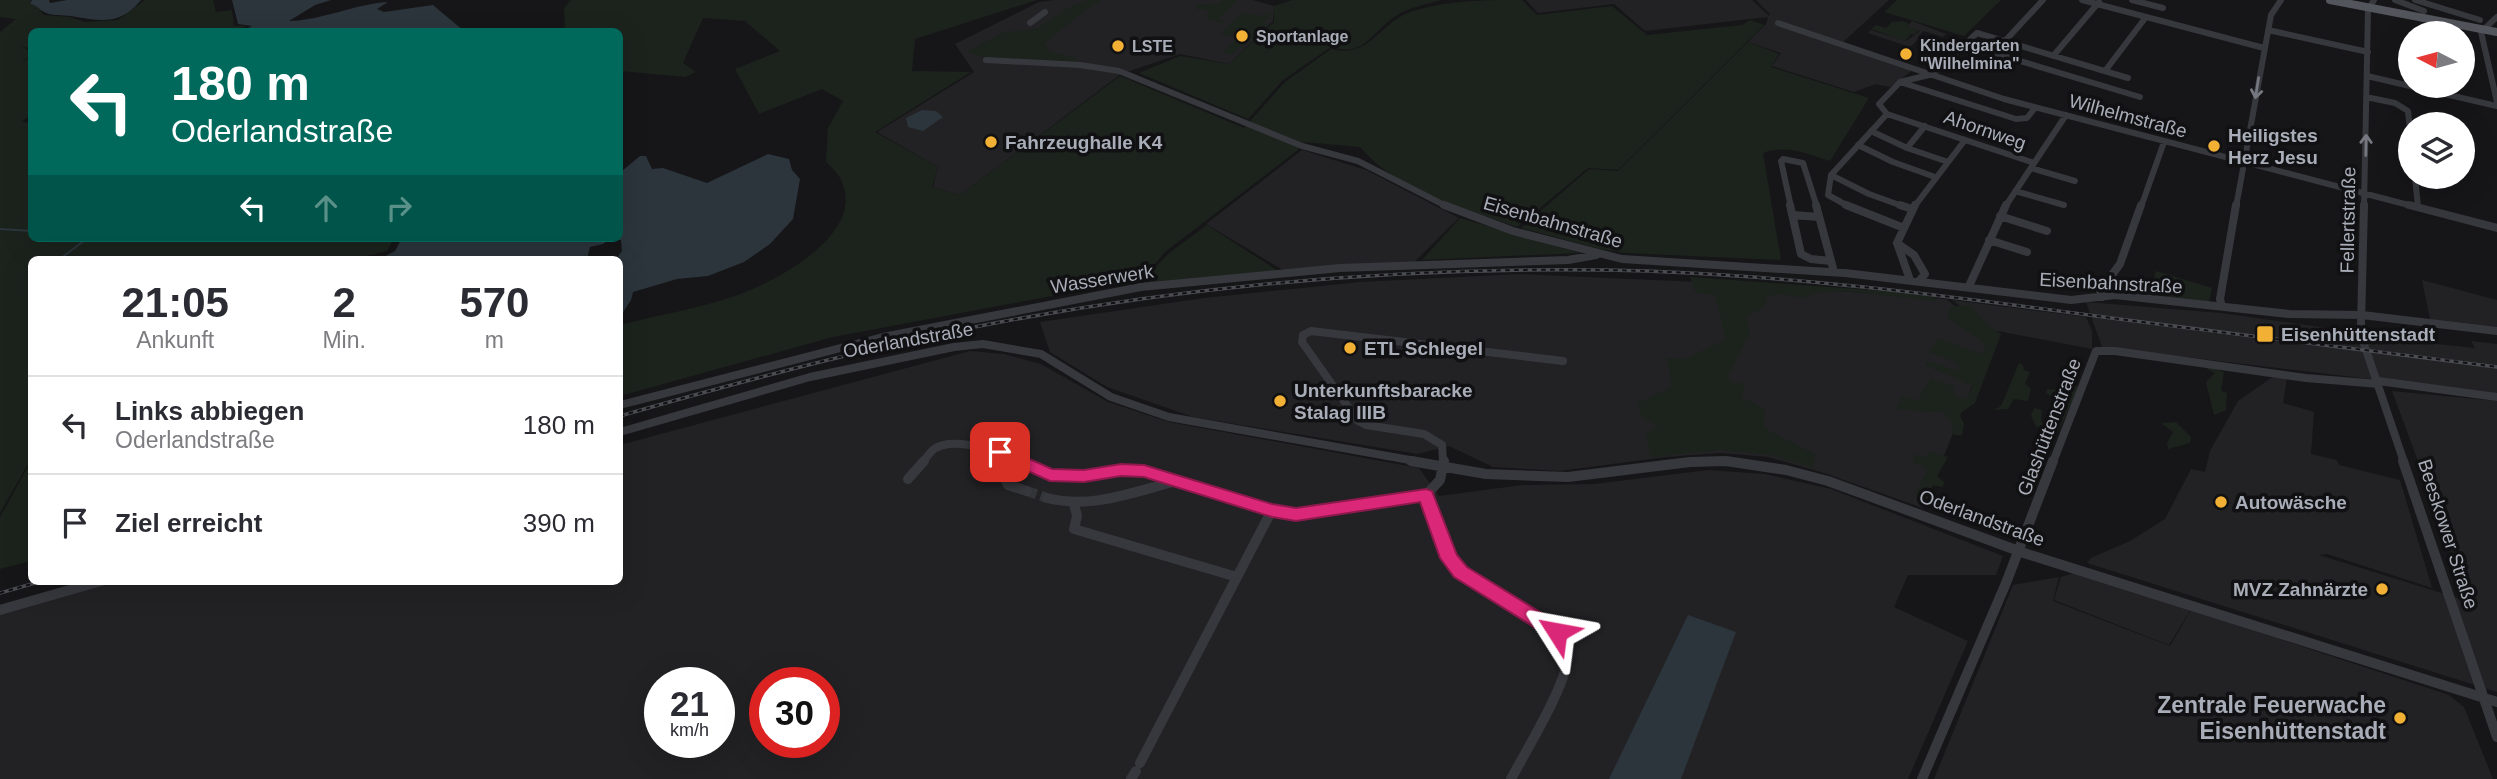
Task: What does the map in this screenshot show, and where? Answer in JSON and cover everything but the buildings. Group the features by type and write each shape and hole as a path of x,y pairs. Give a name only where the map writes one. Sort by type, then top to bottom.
{"main road":[{"path":"2330,0 2481,25 2497,32"}],"street":[{"path":"2004,41 2043,0"},
{"path":"2082,0 2099,2 2264,48"},
{"path":"2132,0 2163,8"},
{"path":"2222,307 2220,299 2264,48 2271,15 2281,0"},
{"path":"2369,8 2374,0"},
{"path":"2395,0 2424,11"},
{"path":"2414,0 2481,25 2497,17"},
{"path":"2054,55 2099,2"},
{"name":"Fellertstraße","path":"2364,344 2361,325 2369,8"},
{"path":"1030,23 1045,12"},
{"path":"2105,71 2146,17"},
{"name":"Wilhelmstraße","path":"1778,23 2035,107 2497,228"},
{"path":"2468,98 2497,104 2481,25"},
{"path":"2268,30 2368,52"},
{"path":"1904,228 1846,205 1828,194 1831,175 1887,114 1879,104 1900,82 1933,74 1977,33 2128,78"},
{"name":"Wilhelmstraße","path":"1967,44 2140,97"},
{"name":"Eisenbahnstraße","path":"986,60 1080,65 1119,71 1302,146 1358,161 1449,207 1513,231 1600,255 1647,263 1834,272 2071,300 2137,297 2289,314 2362,315"},
{"path":"2367,76 2398,83"},
{"path":"1900,82 2016,119 2027,118 2035,107"},
{"path":"2366,97 2395,103 2408,112"},
{"name":"Ahornweg","path":"1887,114 2075,181"},
{"name":"Ahornweg","path":"1969,286 2000,216 2066,115"},
{"name":"Ahornweg","path":"1907,148 1925,126"},
{"path":"1871,131 1907,148 1948,162"},
{"path":"1910,280 1897,243 1912,209 1965,140"},
{"path":"2103,297 2100,291 2120,264 2164,142"},
{"path":"1858,145 1893,162 1935,177"},
{"path":"1831,261 1805,258 1793,215 1781,161 1783,159 1803,163 1807,169 1834,272"},
{"path":"1831,175 1870,194 1912,209"},
{"path":"2416,189 2418,207"},
{"path":"2015,191 2064,205"},
{"path":"1793,215 1819,217"},
{"path":"2000,216 2047,231"},
{"path":"1989,240 2027,252"},
{"path":"1897,243 1914,255 1925,274 1919,281"},
{"name":"Wasserwerk","path":"623,404 883,337 1140,287 1340,268 1499,260 1568,260 1600,255"},
{"path":"2341,314 2361,325"},
{"path":"2362,315 2497,331"},
{"path":"908,479 934,449 953,443 1000,452 1050,475 1084,476 1121,470 1144,471 1272,510 1296,514 1426,495 1435,491 1442,467 1442,445 1434,438 1358,421 1302,342 1303,335 1311,331 1563,362"},
{"name":"Oderlandstraße","path":"623,431 810,377 954,347 983,344 1041,354 1111,397 1168,417 1442,467 1486,474 1544,478 1690,462 1726,461 1764,466 1828,481 2018,551 2497,702"},
{"name":"Beeskower Straße","path":"2364,344 2497,737"},
{"name":"Glashüttenstraße","path":"1922,779 2018,551 2098,349 2306,378 2378,383"},
{"path":"2378,383 2497,397"},
{"path":"1027,491 1008,485 1005,479 1008,472 1030,467"},
{"path":"1047,498 1074,504 1098,502 1177,481"},
{"path":"1426,495 1449,558 1461,572 1545,623 1557,632 1568,647 1567,670 1511,779"},
{"path":"1074,504 1077,516 1074,529 1237,577"},
{"path":"1136,771 1272,510"},
{"path":"0,610 87,585"}],"shaded area":[{"path":"0,0 31,0 30,4 36,6 44,15 70,17 85,22 118,20 145,0 213,0 216,12 232,10 234,26 246,26 28,28 28,48 20,46 28,51 28,57 22,62 28,58 28,117 22,121 28,123 28,242 392,242 387,251 366,256 28,256 28,464 0,513 0,32 16,19 0,17"},
{"path":"32,0 49,0 50,3 67,0 141,0 118,18 101,20 47,13 30,4"},
{"path":"232,0 331,0 315,5 289,21 388,2 377,9 384,12 433,5 460,28 248,28 252,26 238,24"},
{"path":"571,0 1037,0 915,39 912,71 971,72 875,132 938,167 932,187 960,195 1120,76 1244,128 1285,82 1331,49 1344,51 1365,45 1399,17 1438,5 1522,0 1537,15 1612,6 1647,35 1742,25 1750,20 1764,25 1618,170 1588,168 1517,227 1412,187 1375,163 1360,147 1304,142 1298,150 1165,252 1142,279 833,337 623,395 623,324 707,305 752,289 794,267 831,236 842,218 846,198 840,178 826,162 828,128 843,101 822,89 759,114 735,69 780,51 745,21 703,18 683,63 696,72 685,77 623,71 623,28 565,28 564,8"},
{"path":"1087,0 1102,0 1084,11 1044,44 1050,51 1077,58 1075,63 989,59 967,52 1004,32 1036,29 1068,8"},
{"path":"1223,0 1238,0 1219,19 1226,21 1220,23 1207,18 1208,11 1196,9 1196,5 1220,3"},
{"path":"1253,0 1274,6 1273,21 1229,64 1180,54 1121,74 960,195 933,187 938,167 877,132 974,72 955,44 1039,2"},
{"path":"1292,0 1441,0 1399,14 1353,49 1331,47 1283,80 1248,119 1139,73 1180,56 1229,64 1274,22 1274,6"},
{"path":"1526,0 1752,0 1769,16 1756,0 1889,0 1841,44 1914,69 1890,87 1876,84 1854,92 1772,66 1781,53 1748,42 1766,24 1768,17 1645,31 1614,4 1538,13"},
{"path":"1897,0 2001,0 1964,36 1884,12"},
{"name":"Sportanlage","path":"1244,12 1261,16 1265,13 1272,14 1263,23 1267,25 1243,47 1231,55 1222,53 1238,38 1220,33"},
{"path":"1902,21 1919,30 1905,41 1871,29 1876,25 1886,28 1892,22"},
{"path":"1912,21 1946,34 1943,37 1923,31 1919,36 1954,47 1950,50 1917,40 1910,47 1868,33 1871,30 1906,41 1920,31 1907,26"},
{"path":"1748,42 1779,54 1771,67 1869,98 1830,161 1789,150 1763,153 1781,260 1625,253 1521,228 1589,169 1618,171"},
{"path":"922,110 936,111 943,117 923,131 908,127 906,118"},
{"path":"1302,150 1366,170 1459,218 1413,263 1283,270 1206,224"},
{"path":"768,154 789,159 792,170 800,179 793,219 770,244 744,262 708,276 677,279 633,292 623,312 623,256 618,256 623,242 623,170 640,156 646,156 652,169 663,168 707,183"},
{"path":"1460,218 1579,253 1422,260"},
{"path":"1207,225 1278,271 1139,284 1169,253"},
{"path":"400,242 606,242 590,247 588,256 386,256 395,251"},
{"path":"2156,271 2212,288 2209,302 2149,294"},
{"path":"1519,274 1744,284 1946,299 1992,336 1923,508 1824,473 1768,457 1720,453 1559,471 1493,467 1449,446 1418,454 1193,417 1107,387 1050,352 1040,322 1204,298 1360,282"},
{"path":"1690,277 1884,291 1934,297 1936,301 1841,291 1816,293 1802,298 1783,294 1768,296 1764,308 1746,316 1750,333 1727,379 1743,383 1745,389 1740,396 1765,409 1764,424 1768,430 1816,455 1813,468 1772,455 1721,450 1650,457 1646,434 1658,426 1641,417 1638,403 1672,387 1667,358 1685,359 1726,339 1715,295 1696,293"},
{"path":"2422,280 2497,300 2497,328 2430,320"},
{"path":"1952,300 2086,317 2092,331 2092,349 1992,330"},
{"path":"2086,302 2221,313 2356,332 2370,337 2475,348 2471,341 2497,344 2497,394 2102,347"},
{"path":"1970,305 1985,323 2001,334 1975,403 1959,414 1964,424 1962,435 1954,435 1951,422 1943,411 1896,409 1903,396 1917,401 1931,378 1955,387 1953,395 1966,399 1973,386 1925,365 1927,361 1959,371 1958,363 1929,352 1938,338 1981,354 1986,344 1948,318 1950,307"},
{"path":"970,351 1004,354 1041,364 1108,402 1169,422 1419,468 1439,496 1522,485 1594,484 1708,470 1765,474 1831,489 2003,556 1996,575 1908,575 1894,607 1968,641 1908,779 0,779 0,611 97,585 623,585 623,444"},
{"path":"2019,363 2024,370 2030,372 2025,383 2031,389 2028,401 2014,399 2008,409 1994,410 2001,406"},
{"path":"2208,366 2224,372 2221,391 2227,393 2226,410 2214,415 2206,382 2215,373 2207,369"},
{"path":"2274,376 2287,379 2283,403 2314,412 2311,454 2337,460 2339,465 2400,480 2432,588 2327,554 2319,555 2474,603 2455,561 2392,391 2497,401 2497,692 2087,563 2091,558 2130,541 2165,519 2191,469 2205,472 2210,451 2238,401"},
{"path":"2072,385 2080,387 2056,436 2036,426 2031,416 2034,408 2042,410 2041,422 2049,427 2056,405 2054,398 2046,393 2047,389 2071,392"},
{"path":"2176,422 2191,437 2190,443 2168,449 2167,443 2173,432 2161,423"},
{"path":"1928,451 1948,457 1937,476 1944,482 1943,487 1930,485 1924,495 1915,494 1928,469 1912,462 1916,454 1927,458"},
{"path":"28,466 28,562 0,569 0,517"},
{"path":"2078,572 2191,609 2169,645 2054,600 2061,577"},
{"path":"2059,577 2053,601 2170,646 2191,610 2449,695 2464,707 2493,779 1934,779 2013,585"},
{"path":"1688,615 1736,632 1681,779 1609,779"}],"waterway":[{"path":"0,229 28,231"},
{"path":"64,256 82,242"}],"tunnel":[{"path":"1027,491 1047,498"}],"railway":[{"path":"623,415 850,354 1066,310 1297,281 1451,272 1606,270 1799,281 1991,302 2497,367"},
{"path":"0,593 28,585"}],"place":[{"name":"Sportanlage","path":"1242,36"},
{"name":"LSTE","path":"1118,46"},
{"name":"Kindergarten \"Wilhelmina\"","path":"1906,54"},
{"name":"Fahrzeughalle K4","path":"991,142"},
{"name":"Heiligstes Herz Jesu","path":"2214,146"},
{"name":"Eisenhüttenstadt","path":"2265,334"},
{"name":"ETL Schlegel","path":"1350,348"},
{"name":"Unterkunftsbaracke Stalag IIIB","path":"1280,401"},
{"name":"Autowäsche","path":"2221,502"},
{"name":"MVZ Zahnärzte","path":"2382,589"},
{"name":"Zentrale Feuerwache Eisenhüttenstadt","path":"2400,718"}],"route":[{"path":"1000,452 1050,475 1084,476 1121,470 1144,471 1272,510 1296,514 1426,495 1449,558 1461,572 1557,632"}]}
